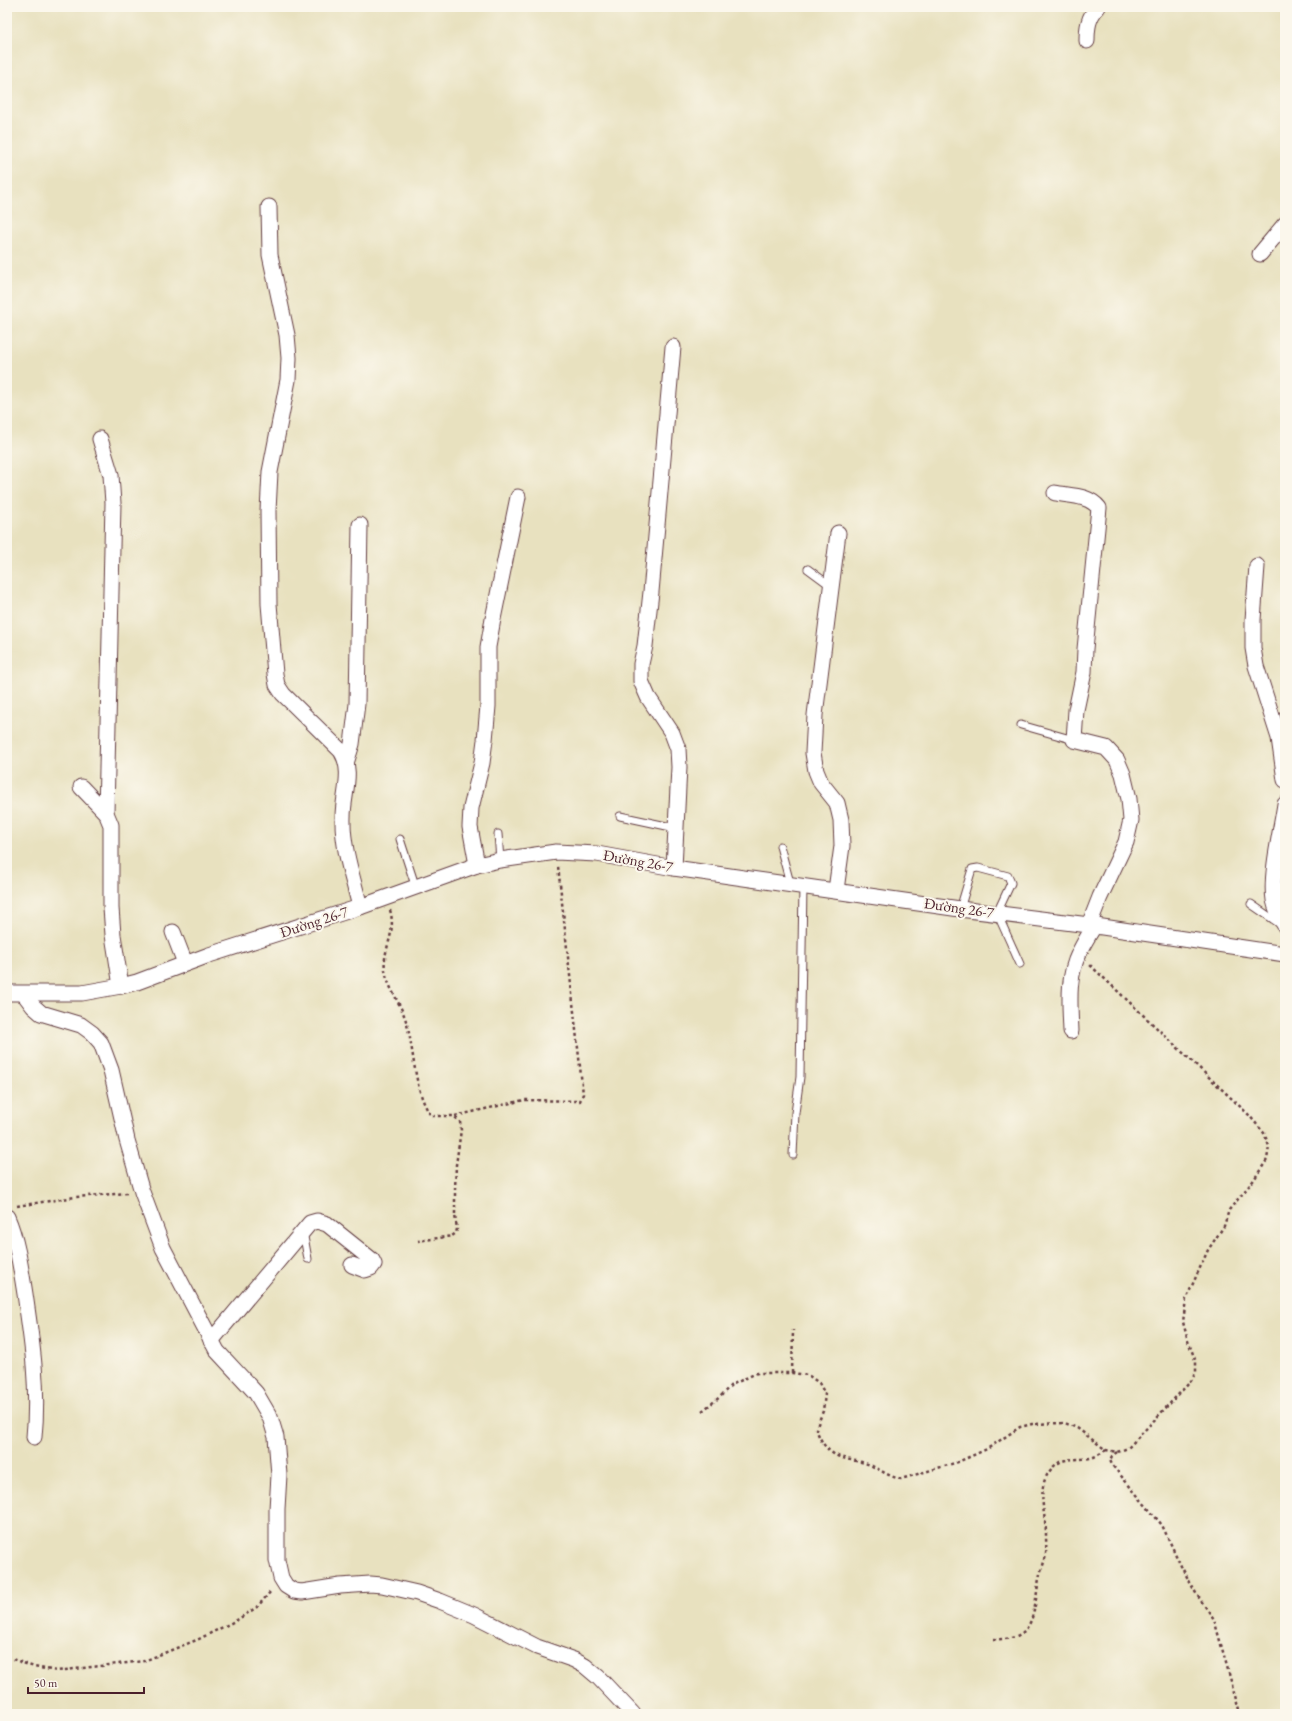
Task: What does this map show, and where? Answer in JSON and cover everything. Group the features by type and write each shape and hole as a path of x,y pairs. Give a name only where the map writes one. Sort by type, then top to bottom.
{"street":[{"path":"1087,41 1087,27 1090,17 1098,7"},
{"path":"269,207 270,255 287,335 289,358 288,380 270,472 268,511 269,604 277,685 284,694 341,751 347,760"},
{"path":"1260,254 1285,224"},
{"path":"673,347 651,592 645,646 641,664 641,681 648,697 672,733 678,748 679,767 674,868"},
{"path":"100,439 111,475 113,503 106,813"},
{"path":"1055,493 1093,501 1099,508 1084,672 1076,710 1074,740 1106,748 1117,760 1125,780 1131,820 1126,842 1100,896 1092,925 1078,954 1071,981 1071,1031"},
{"path":"477,865 470,827 470,808 482,763 485,740 488,706 488,647 518,497"},
{"path":"360,525 357,704 352,744 347,760 347,784 342,817 344,841 360,907"},
{"path":"836,890 842,846 841,820 837,803 821,782 813,753 815,715 838,533"},
{"path":"1258,566 1253,620 1253,648 1256,666 1279,738 1285,780"},
{"path":"81,787 106,813 111,825 111,908 113,935 121,986"},
{"path":"1285,804 1279,886 1274,900 1278,914 1285,927"},
{"name":"Đường 26-7","path":"7,993 24,994 82,992 137,982 185,963 387,898 477,865 556,852 597,854 674,868 797,884 960,909 1092,925 1285,954"},
{"path":"173,932 185,963"},
{"path":"24,994 32,1006 41,1012 81,1025 92,1033 101,1043 111,1070 127,1140 142,1192 163,1248 211,1341 222,1359 256,1393 265,1406 274,1427 278,1449 279,1475 276,1538 278,1560 281,1578 290,1589 302,1592 340,1586 370,1584 397,1588 440,1601 474,1615 531,1644 574,1660 585,1666 598,1677 633,1714"},
{"path":"11,1212 12,1231 34,1350 37,1401 34,1437"},
{"path":"211,1341 310,1223 317,1221 328,1224 372,1260 374,1264 371,1268 365,1270 352,1265"}],"lane":[{"path":"808,569 831,586"},
{"path":"1021,725 1074,740"},
{"path":"620,816 676,828"},
{"path":"498,834 500,860"},
{"path":"400,839 416,888"},
{"path":"780,846 797,884 800,1077 795,1113 793,1155"},
{"path":"960,909 972,869 978,868 1008,876 1011,883 997,913 1020,964"},
{"path":"1250,904 1285,927"},
{"path":"303,1231 308,1259"}],"path":[{"path":"387,898 392,918 392,934 386,953 385,969 389,987 399,1002 406,1021 419,1086 425,1107 431,1116 454,1116 524,1100 580,1101 582,1098 582,1086 556,852"},
{"path":"1078,954 1248,1114 1264,1133 1269,1146 1267,1160 1253,1181 1229,1210 1224,1226 1208,1250 1186,1299 1183,1322 1196,1362 1196,1372 1191,1381 1128,1448 1117,1452 1110,1460 1112,1465 1162,1524 1181,1566 1197,1595 1214,1619 1240,1714"},
{"path":"418,1241 452,1236 458,1229 455,1215 455,1189 456,1165 461,1130 460,1122 454,1116"},
{"path":"11,1212 75,1197 142,1192"},
{"path":"792,1372 793,1330"},
{"path":"702,1411 720,1397 731,1385 757,1373 792,1372 808,1375 819,1383 824,1394 823,1411 816,1429 822,1443 832,1453 842,1458 855,1460 870,1465 893,1477 901,1479 958,1462 987,1449 1020,1427 1032,1424 1064,1423 1077,1428 1106,1450 1117,1452"},
{"path":"993,1639 1005,1640 1019,1636 1031,1622 1036,1606 1040,1574 1045,1557 1046,1533 1042,1495 1043,1482 1057,1463 1069,1458 1090,1458 1098,1456 1106,1450"},
{"path":"7,1657 34,1667 57,1671 144,1661 199,1639 237,1620 257,1607 281,1578"}]}
